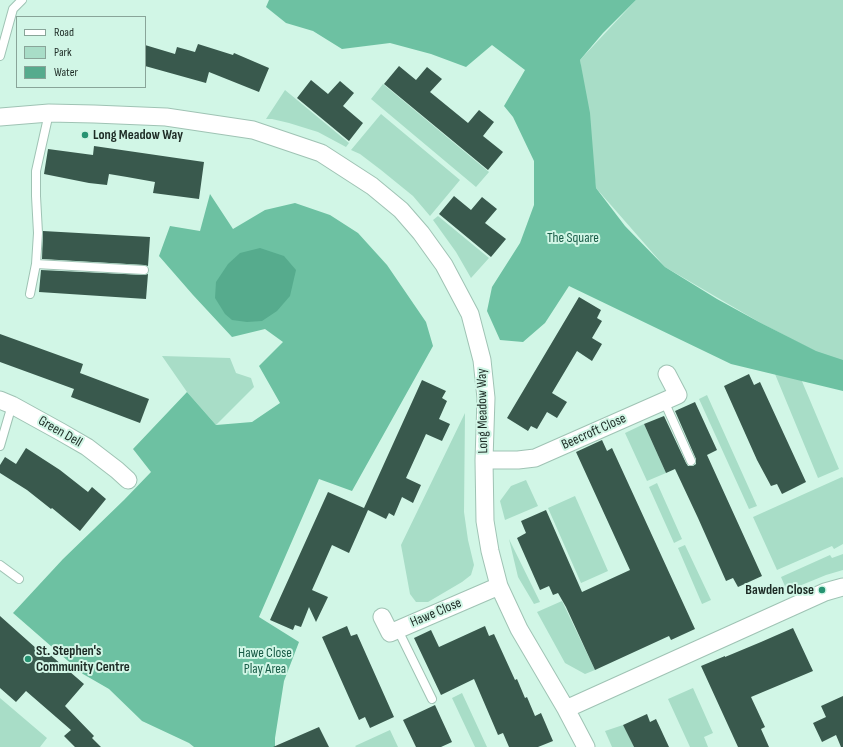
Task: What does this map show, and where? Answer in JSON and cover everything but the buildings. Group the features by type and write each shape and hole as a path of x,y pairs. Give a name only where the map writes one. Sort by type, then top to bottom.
{"street":[{"name":"Long Meadow Way","path":"0,116 49,113 166,117 253,130 321,153 372,186 401,210 421,233 444,265 470,314 482,360 486,398 484,460 485,521 490,552 499,586 519,629 566,708 586,747"},
{"name":"Beecroft Close","path":"484,460 518,460 535,458 664,401 678,394 667,374"},
{"name":"Green Dell","path":"6,403 61,432 123,470"},
{"name":"Hawe Close","path":"382,617 390,633 499,586"},
{"path":"566,708 825,592 843,586"}],"lane":[{"path":"0,56 12,9 22,0"},
{"path":"30,294 36,264 38,233 36,171 49,113"},
{"path":"36,264 144,270"},
{"path":"664,401 691,461"},
{"path":"0,446 6,403"},
{"path":"0,565 19,579"},
{"path":"398,630 432,699"}],"green space":[{"name":"The Square","path":"269,0 636,0 603,33 580,60 590,113 596,188 625,226 665,267 717,299 759,322 816,351 843,360 843,391 731,364 569,286 545,323 523,342 500,340 487,311 492,287 520,243 534,205 534,161 513,117 504,106 525,70 492,45 466,67 431,54 390,43 342,49 313,31 286,23 266,7"},
{"path":"636,0 843,0 843,366 759,322 665,267 596,188 580,60"},
{"path":"383,84 489,172 476,187 371,99"},
{"path":"285,90 349,143 346,147 318,132 289,123 266,119"},
{"path":"381,114 460,180 430,216 413,196 360,154 351,150"},
{"name":"Hawe Close Play Area","path":"210,194 233,229 265,210 295,203 330,215 358,233 387,265 426,322 433,346 352,491 319,479 259,617 299,642 284,681 275,738 275,747 194,747 189,743 142,721 109,689 83,674 13,613 63,559 151,472 133,449 187,392 216,425 252,422 280,403 259,366 283,342 265,329 232,337 159,256 170,226 200,231"},
{"path":"438,216 489,258 471,278 456,252 433,220"},
{"path":"162,356 230,358 236,373 251,378 254,387 216,425 187,392"},
{"path":"775,374 801,379 839,469 818,478"},
{"path":"707,395 757,506 749,509 699,399"},
{"path":"465,413 464,512 468,540 474,565 471,575 462,582 428,602 416,602 410,594 401,545"},
{"path":"644,424 666,473 647,481 625,433"},
{"path":"842,477 843,544 834,549 832,546 777,570 753,517"},
{"path":"526,480 538,506 505,520 500,501 511,486"},
{"path":"657,483 682,539 674,543 649,487"},
{"path":"575,496 608,571 581,583 548,508"},
{"path":"509,539 540,602 534,604 518,577"},
{"path":"685,545 711,600 702,604 678,548"},
{"path":"843,554 843,570 826,575 787,591 781,577 830,555 832,558"},
{"path":"562,601 595,670 585,674 565,663 537,612"},
{"path":"693,688 713,733 704,737 708,747 690,747 668,699"},
{"path":"462,693 487,747 475,747 452,698"},
{"path":"0,698 47,738 40,747 0,747"},
{"path":"623,725 634,747 612,747 605,731"},
{"path":"390,730 398,747 355,746"}],"water":[{"path":"260,248 284,256 296,270 290,296 277,311 262,321 247,322 232,320 225,314 215,298 216,282 228,264 240,253"}],"place":[{"name":"Long Meadow Way","path":"85,135"},
{"name":"Bawden Close","path":"822,590"},
{"name":"St. Stephen's Community Centre","path":"28,659"}]}
